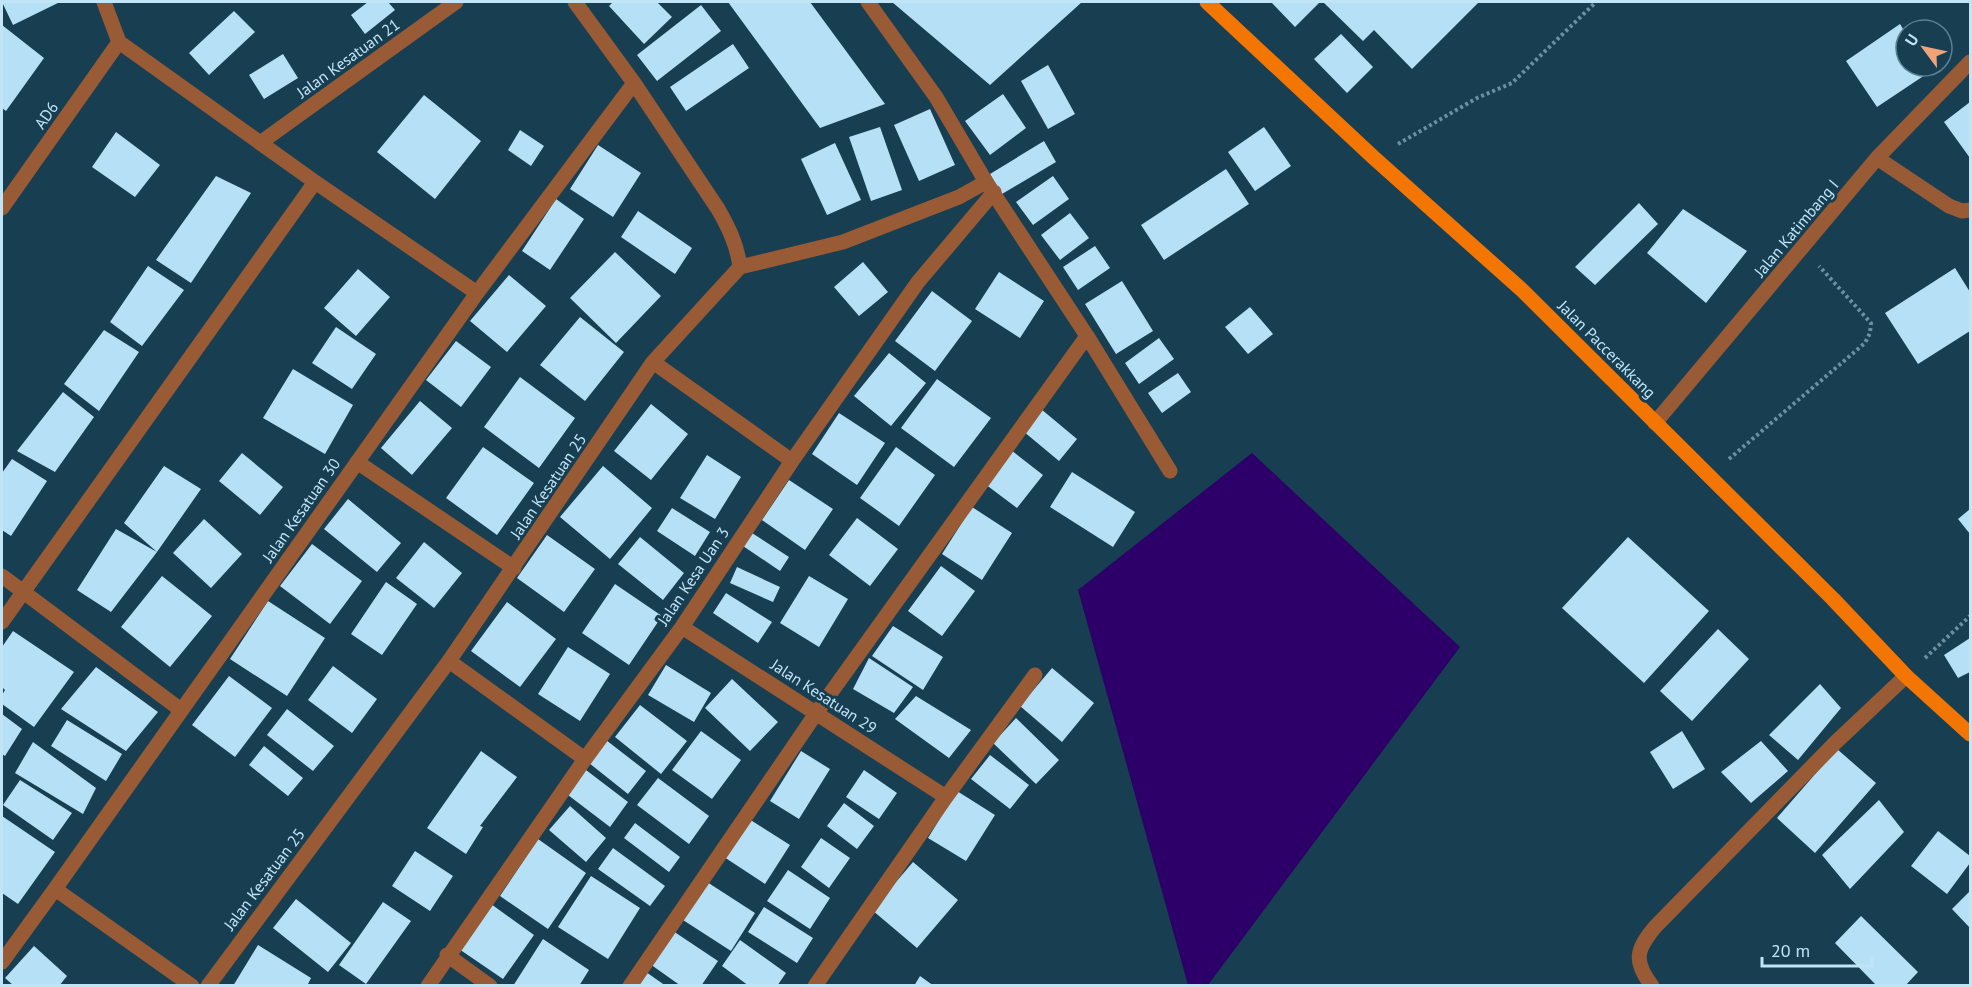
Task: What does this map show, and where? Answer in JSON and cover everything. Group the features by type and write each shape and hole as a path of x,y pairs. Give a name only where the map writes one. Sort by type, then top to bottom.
{"main road":[{"name":"Jalan Paccerakkang","path":"1207,2 1373,157 1523,291 1833,598 1906,676 1971,734"}],"street":[{"path":"104,2 119,42 315,182 477,293"},
{"name":"Jalan Kesatuan 21","path":"260,143 456,2"},
{"path":"575,2 634,83 731,230 740,267 843,242 990,187"},
{"path":"868,2 936,97 990,187 1170,471"},
{"name":"AD6","path":"2,208 119,42"},
{"name":"Jalan Katimbang I","path":"1656,423 1877,158 1971,62"},
{"name":"Jalan Kesatuan 30","path":"2,962 477,293 634,83"},
{"path":"1877,158 1949,206 1962,211 1971,210"},
{"path":"2,622 315,182"},
{"name":"Jalan Kesa Uan 3","path":"428,986 585,759 682,627 792,461 918,282 990,187"},
{"name":"Jalan Kesatuan 25","path":"208,986 449,661 653,362 740,267"},
{"path":"630,986 817,712 1086,336"},
{"path":"653,362 792,461"},
{"path":"357,462 514,568"},
{"path":"2,576 181,710"},
{"name":"Jalan Kesatuan 29","path":"682,627 946,797"},
{"path":"449,661 585,759"},
{"path":"815,986 946,797 1035,675"},
{"path":"1652,986 1639,968 1638,957 1641,947 1655,927 1836,742 1906,676"},
{"path":"55,889 192,986"},
{"path":"447,956 490,986"}],"path":[{"path":"1373,157 1477,98 1512,83 1596,2"},
{"path":"1709,476 1865,343 1870,333 1871,323 1802,248"},
{"path":"1906,676 1971,616"}],"shaded area":[{"path":"1252,453 1460,647 1208,985 1188,985 1078,590"}],"building":[{"path":"2,2 60,2 13,25"},
{"path":"368,2 388,2 395,10 365,34 351,15"},
{"path":"613,2 657,2 672,17 644,44 609,6"},
{"path":"728,2 810,2 885,104 820,128"},
{"path":"892,2 1082,2 990,85"},
{"path":"1271,2 1320,2 1295,27"},
{"path":"1323,2 1479,2 1412,69 1374,30 1363,41"},
{"path":"701,5 721,31 657,81 637,55"},
{"path":"234,11 255,32 209,75 189,53"},
{"path":"2,25 44,58 6,111 2,108"},
{"path":"1894,28 1894,78 1920,78 1877,107 1846,61"},
{"path":"1341,34 1373,67 1347,93 1314,59"},
{"path":"733,44 749,68 686,111 670,87"},
{"path":"283,54 298,78 264,99 249,75"},
{"path":"1048,65 1075,114 1048,129 1021,81"},
{"path":"1003,94 1026,128 990,155 965,121"},
{"path":"424,95 481,141 435,199 377,152"},
{"path":"1970,102 1970,158 1944,122"},
{"path":"930,109 955,165 919,181 894,125"},
{"path":"880,127 902,190 871,201 849,137"},
{"path":"1264,127 1291,166 1255,191 1228,152"},
{"path":"520,130 544,146 531,166 508,150"},
{"path":"116,132 160,165 135,197 92,167"},
{"path":"1044,141 1056,162 1002,194 990,174"},
{"path":"835,143 861,200 827,215 801,159"},
{"path":"598,145 641,173 613,217 570,189"},
{"path":"1226,169 1249,204 1164,260 1141,225"},
{"path":"216,176 251,193 191,283 156,260"},
{"path":"1053,176 1069,199 1033,225 1016,202"},
{"path":"556,199 584,219 550,270 522,251"},
{"path":"1639,203 1658,224 1595,285 1575,267"},
{"path":"1683,209 1747,251 1706,303 1647,253"},
{"path":"638,211 692,248 675,274 621,237"},
{"path":"1070,213 1089,238 1060,260 1041,235"},
{"path":"1095,246 1110,268 1078,290 1063,267"},
{"path":"615,252 661,296 616,343 570,298"},
{"path":"863,262 888,292 859,316 834,287"},
{"path":"148,266 184,290 142,346 110,322"},
{"path":"1955,268 1970,292 1970,331 1918,364 1885,313"},
{"path":"358,269 390,297 356,336 324,308"},
{"path":"999,272 1044,301 1020,338 975,309"},
{"path":"509,275 546,306 507,352 470,321"},
{"path":"1122,281 1153,331 1116,354 1085,304"},
{"path":"932,291 972,321 935,371 895,341"},
{"path":"1250,307 1273,334 1248,354 1225,327"},
{"path":"580,317 624,352 585,401 540,365"},
{"path":"336,327 376,354 352,389 312,363"},
{"path":"104,330 139,352 99,411 64,384"},
{"path":"1159,338 1174,359 1139,384 1125,363"},
{"path":"456,341 491,367 461,407 426,380"},
{"path":"889,353 926,383 891,426 854,396"},
{"path":"293,369 353,405 325,454 263,418"},
{"path":"1178,373 1191,392 1162,413 1148,393"},
{"path":"520,377 575,418 539,468 484,427"},
{"path":"937,379 991,418 954,467 901,428"},
{"path":"63,392 94,417 55,472 17,451"},
{"path":"420,401 452,428 412,475 381,448"},
{"path":"651,404 688,434 651,480 614,451"},
{"path":"1041,409 1077,439 1059,461 1023,431"},
{"path":"839,413 885,443 857,485 812,454"},
{"path":"483,447 534,483 497,535 446,498"},
{"path":"896,447 935,475 899,526 860,498"},
{"path":"1011,450 1043,475 1017,508 985,484"},
{"path":"242,453 283,487 260,515 219,481"},
{"path":"707,455 741,477 715,519 680,498"},
{"path":"12,459 47,481 11,536 2,530 2,473"},
{"path":"164,466 201,489 157,552 124,523"},
{"path":"603,466 652,508 610,559 560,517"},
{"path":"1072,472 1135,512 1113,547 1050,507"},
{"path":"789,480 833,509 805,550 762,520"},
{"path":"348,499 401,543 377,572 324,529"},
{"path":"972,507 1012,533 982,580 942,554"},
{"path":"672,508 710,532 695,556 657,531"},
{"path":"1970,509 1970,534 1958,519"},
{"path":"857,518 898,549 870,586 829,555"},
{"path":"204,519 242,554 211,588 173,553"},
{"path":"116,529 157,552 111,612 77,590"},
{"path":"752,533 789,557 780,571 743,546"},
{"path":"547,535 595,569 564,612 517,578"},
{"path":"640,537 684,573 663,600 618,564"},
{"path":"1628,537 1709,611 1644,683 1562,608"},
{"path":"424,542 462,573 434,608 396,578"},
{"path":"312,544 362,581 330,624 280,586"},
{"path":"941,566 975,591 942,636 908,611"},
{"path":"737,567 780,587 773,602 730,583"},
{"path":"162,576 212,616 170,667 121,627"},
{"path":"809,576 848,599 819,647 780,623"},
{"path":"386,582 417,604 382,655 351,634"},
{"path":"615,584 662,616 629,665 582,633"},
{"path":"726,593 772,622 758,643 713,613"},
{"path":"268,601 325,638 287,696 230,659"},
{"path":"507,602 556,639 520,687 471,651"},
{"path":"893,626 943,657 923,690 872,656"},
{"path":"1718,629 1749,659 1692,721 1660,691"},
{"path":"13,631 74,672 34,727 2,704 2,695 5,690 2,687 2,647"},
{"path":"1970,638 1970,672 1958,678 1944,655"},
{"path":"568,647 610,674 580,721 538,694"},
{"path":"869,658 913,687 894,713 853,689"},
{"path":"666,665 711,693 694,722 648,695"},
{"path":"333,666 377,699 352,733 308,700"},
{"path":"96,667 158,712 126,751 61,709"},
{"path":"1052,668 1094,703 1062,742 1020,706"},
{"path":"229,676 272,708 235,757 192,725"},
{"path":"732,679 778,722 750,751 705,708"},
{"path":"1820,684 1841,708 1798,760 1769,735"},
{"path":"916,696 971,730 949,758 895,719"},
{"path":"640,705 687,741 661,774 615,737"},
{"path":"287,709 334,746 313,771 267,735"},
{"path":"2,714 22,729 5,756 2,754"},
{"path":"1016,718 1059,760 1036,784 993,743"},
{"path":"67,720 122,754 106,781 51,746"},
{"path":"701,731 741,760 712,799 672,770"},
{"path":"1682,731 1705,769 1673,789 1650,752"},
{"path":"606,740 646,771 628,794 589,763"},
{"path":"1761,741 1788,771 1751,803 1721,772"},
{"path":"33,742 96,788 83,814 15,773"},
{"path":"264,746 303,778 288,796 249,765"},
{"path":"1837,749 1876,783 1815,853 1777,818"},
{"path":"481,751 517,777 480,826 483,827 466,854 427,828"},
{"path":"801,751 830,769 799,819 770,801"},
{"path":"990,755 1029,785 1010,809 971,779"},
{"path":"586,770 628,802 610,827 568,795"},
{"path":"864,770 897,793 879,819 846,797"},
{"path":"658,778 709,816 689,844 637,805"},
{"path":"20,780 72,813 53,840 3,805"},
{"path":"957,791 995,815 966,861 928,838"},
{"path":"1879,800 1904,832 1850,889 1822,855"},
{"path":"844,803 874,826 857,849 827,826"},
{"path":"570,806 606,838 586,862 549,830"},
{"path":"2,816 55,852 18,904 2,893"},
{"path":"749,819 790,845 765,884 724,857"},
{"path":"635,823 680,857 669,872 624,838"},
{"path":"1938,831 1970,856 1970,863 1947,894 1911,866"},
{"path":"821,838 850,858 829,888 801,867"},
{"path":"538,839 586,873 548,929 500,896"},
{"path":"613,848 665,886 650,906 598,869"},
{"path":"415,851 453,876 430,911 392,886"},
{"path":"913,862 958,900 917,948 872,910"},
{"path":"788,870 830,898 810,929 767,901"},
{"path":"591,876 640,908 608,959 558,927"},
{"path":"707,882 755,913 731,951 683,920"},
{"path":"1970,891 1970,928 1952,909"},
{"path":"296,899 351,943 328,972 273,928"},
{"path":"383,902 411,921 366,984 339,965"},
{"path":"491,904 534,935 503,979 459,949"},
{"path":"764,907 813,938 797,963 748,932"},
{"path":"1861,916 1918,972 1905,986 1877,986 1835,943"},
{"path":"673,931 718,961 701,986 681,986 650,964"},
{"path":"543,939 589,970 579,986 513,986"},
{"path":"740,940 786,973 777,986 749,986 722,966"},
{"path":"258,945 311,978 307,986 233,986"},
{"path":"34,946 67,976 59,986 14,986 5,978"},
{"path":"646,972 666,986 637,986"},
{"path":"920,976 934,986 914,986"}]}
